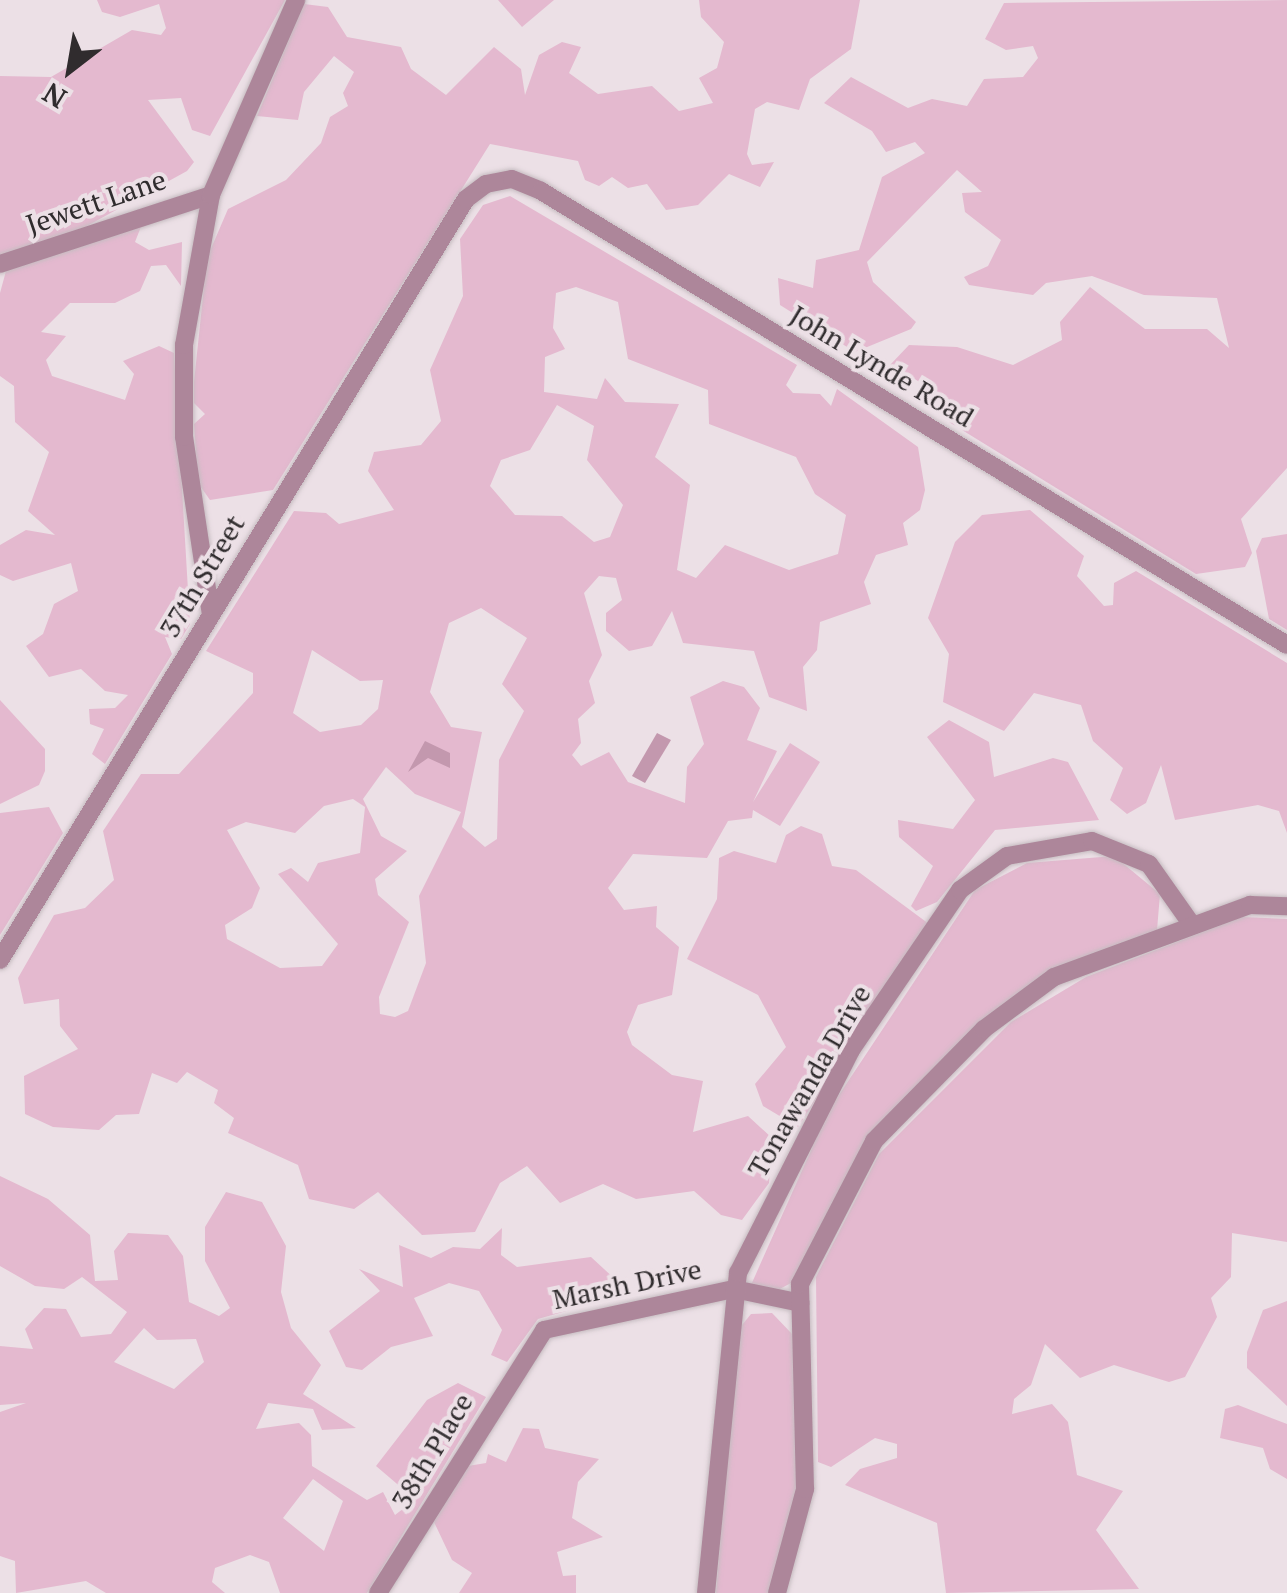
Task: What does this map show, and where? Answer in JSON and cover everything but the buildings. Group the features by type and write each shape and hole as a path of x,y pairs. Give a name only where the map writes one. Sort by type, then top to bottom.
{"street":[{"path":"210,615 184,437 184,345 211,195 296,0"},
{"name":"John Lynde Road","path":"452,220 486,184 512,180 541,190 1287,645"},
{"name":"Jewett Lane","path":"0,264 211,195"},
{"name":"37th Street","path":"0,960 452,220"},
{"name":"Tonawanda Drive","path":"706,1593 734,1289 850,1050 981,869 1092,840 1123,846 1149,864 1192,925"},
{"path":"777,1593 805,1490 800,1284 874,1141 984,1029 1054,977 1250,905 1287,906"},
{"path":"734,1289 801,1302"},
{"name":"Marsh Drive","path":"534,1337 563,1323 734,1289"},
{"name":"38th Place","path":"378,1593 534,1337"}],"shaded area":[{"path":"97,0 285,0 210,136 192,130 181,98 148,100 194,162 187,171 87,226 0,257 0,76 51,77 132,30 161,35 166,28 159,4 120,17 102,12"},
{"path":"498,0 554,0 522,27"},
{"path":"699,0 860,0 851,49 810,79 799,110 767,102 755,109 747,154 752,165 774,162 760,187 729,174 698,205 666,210 647,184 628,188 612,177 599,186 585,180 578,161 490,144 273,490 210,500 198,483 194,424 205,414 194,403 194,382 207,258 228,209 286,180 321,143 330,117 348,106 343,93 354,72 334,56 304,92 298,120 257,116 304,4 328,7 347,37 401,47 411,69 446,95 494,47 521,69 525,95 539,55 562,42 581,47 569,73 598,94 652,86 679,111 713,103 699,78 717,68 724,42 701,17"},
{"path":"1287,0 1287,468 1241,519 1252,553 1245,567 1196,574 949,422 939,393 890,365 909,345 957,347 1013,365 1062,340 1060,322 1090,287 1145,329 1207,329 1229,348 1217,298 1144,295 1092,276 1046,283 1033,295 969,285 964,277 988,266 1001,240 965,212 962,193 982,192 957,170 867,262 873,282 916,322 911,329 855,352 780,305 778,278 813,288 816,260 859,250 882,177 925,153 915,142 886,152 872,131 824,103 851,77 908,108 932,99 967,106 984,79 1023,77 1038,58 1033,46 1006,50 985,39 1004,3"},
{"path":"510,196 797,365 786,385 793,393 820,394 831,406 837,389 918,447 925,490 920,510 903,523 908,545 876,555 864,582 871,604 820,622 817,650 803,667 807,711 769,697 754,651 683,643 672,611 652,646 629,651 606,631 606,613 622,600 616,578 599,576 584,593 602,655 589,681 595,703 578,719 581,743 572,755 581,766 609,752 628,782 685,803 687,767 704,744 690,697 723,681 744,687 760,708 747,740 777,751 753,802 790,743 820,762 780,826 753,810 752,818 728,821 707,858 633,854 608,888 624,910 657,906 656,927 679,947 672,995 638,1005 627,1032 632,1045 672,1075 703,1081 693,1132 748,1116 772,1138 769,1183 742,1220 721,1215 694,1191 636,1199 603,1184 560,1203 527,1166 500,1183 475,1232 422,1235 378,1192 354,1209 309,1199 298,1165 228,1133 234,1118 214,1103 218,1090 187,1072 177,1083 152,1073 139,1114 116,1115 99,1130 53,1127 25,1114 24,1076 78,1049 60,1026 59,999 24,1004 18,978 54,915 85,908 114,880 103,831 141,774 179,774 253,693 253,673 206,651 294,511 326,513 339,524 394,510 368,471 374,452 421,445 441,421 430,370 463,296 460,239 483,205","holes":["576,287 618,302 628,359 708,390 709,424 796,457 815,494 846,515 838,554 789,570 725,545 696,578 677,570 690,485 655,457 679,404 625,402 605,378 597,399 544,392 545,357 565,349 553,328 556,293","557,405 594,426 587,460 623,505 610,537 594,542 562,516 515,515 490,486 501,460 530,450","481,608 527,638 502,684 524,711 499,760 497,839 485,847 462,827 482,732 451,727 430,692 449,623","312,650 360,681 383,680 378,709 361,725 320,732 293,713","386,767 415,794 461,812 419,896 426,963 408,1011 395,1017 380,1014 379,997 409,922 378,895 375,879 407,851 381,836 363,799","353,799 365,807 360,853 318,863 308,882 291,868 278,874 338,944 322,966 280,968 227,939 225,925 252,908 260,888 227,830 246,822 295,833 324,806"]},
{"path":"142,224 135,242 149,250 182,242 181,286 166,265 151,266 140,291 115,303 70,303 41,332 66,336 46,360 52,376 125,400 134,374 123,361 159,346 174,353 190,624 181,639 165,637 172,654 105,764 92,754 104,729 90,724 89,709 115,708 128,695 105,691 81,669 49,677 26,646 43,634 54,604 78,591 71,563 13,581 0,575 0,545 26,530 55,535 28,511 49,452 15,422 14,386 0,376 0,293 6,271"},
{"path":"1030,510 1084,556 1077,576 1104,606 1113,605 1114,583 1136,571 1287,663 1287,833 1279,811 1258,805 1175,820 1161,765 1146,803 1127,814 1110,800 1123,768 1093,741 1081,705 1034,693 1004,731 943,702 949,654 928,618 955,542 982,515"},
{"path":"1287,534 1287,630 1269,619 1256,551 1262,538"},
{"path":"0,700 45,749 45,771 39,785 0,804"},
{"path":"949,720 989,742 994,777 1053,758 1068,762 1099,820 995,830 937,902 916,911 911,906 933,866 899,837 898,820 953,829 975,800 927,737"},
{"path":"657,733 671,740 645,783 632,776"},
{"path":"425,741 450,753 450,768 428,758 408,772"},
{"path":"49,807 63,833 0,935 0,813"},
{"path":"801,826 822,834 832,866 856,870 929,924 798,1127 763,1106 755,1084 786,1047 758,995 687,959 717,899 719,858 734,851 776,863 786,835"},
{"path":"1114,856 1160,894 1157,930 1063,968 893,1113 793,1282 774,1292 751,1285 829,1110 975,890 1027,863"},
{"path":"1242,917 1287,919 1287,1242 1232,1233 1231,1277 1211,1298 1217,1317 1185,1377 1169,1382 1114,1365 1080,1378 1045,1344 1031,1385 1014,1399 1012,1414 1052,1404 1068,1422 1077,1475 1123,1491 1096,1530 1139,1589 946,1593 937,1523 845,1485 860,1469 897,1458 897,1444 875,1438 831,1467 818,1462 816,1277 879,1154 1011,1022 1086,977"},
{"path":"0,1176 48,1199 90,1235 95,1281 118,1280 114,1251 128,1233 168,1235 183,1256 189,1302 219,1316 230,1308 205,1261 205,1227 226,1192 262,1202 286,1246 281,1292 291,1328 321,1365 303,1394 356,1428 322,1430 313,1409 268,1403 256,1429 299,1423 311,1435 312,1466 367,1500 383,1492 395,1515 408,1505 403,1489 376,1466 427,1400 458,1383 486,1397 367,1593 280,1593 269,1562 250,1555 215,1568 212,1582 225,1593 106,1593 86,1581 16,1593 15,1561 0,1556 0,1412 26,1403 0,1405 0,1346 33,1349 25,1329 44,1308 66,1309 81,1337 111,1334 127,1312 82,1277 64,1289 35,1286 0,1266","holes":["144,1328 157,1340 196,1339 204,1362 174,1389 114,1362","313,1479 343,1501 324,1551 283,1518"]},
{"path":"502,1228 501,1255 517,1267 591,1257 630,1293 538,1319 507,1362 491,1355 502,1330 479,1291 449,1283 414,1298 433,1336 391,1347 362,1370 346,1367 329,1331 380,1291 359,1269 403,1287 399,1245 431,1258 453,1247 480,1249"},
{"path":"1287,1301 1287,1406 1247,1368 1247,1352 1263,1310"},
{"path":"772,1313 794,1336 797,1492 771,1593 716,1593 738,1330 751,1314"},
{"path":"1238,1405 1287,1424 1287,1479 1270,1469 1263,1448 1220,1438 1225,1409"},
{"path":"523,1428 539,1429 545,1448 599,1459 578,1482 572,1518 603,1537 557,1552 563,1576 576,1575 576,1593 459,1593 472,1573 452,1560 434,1522 468,1466 486,1463 488,1454 506,1462"}]}
